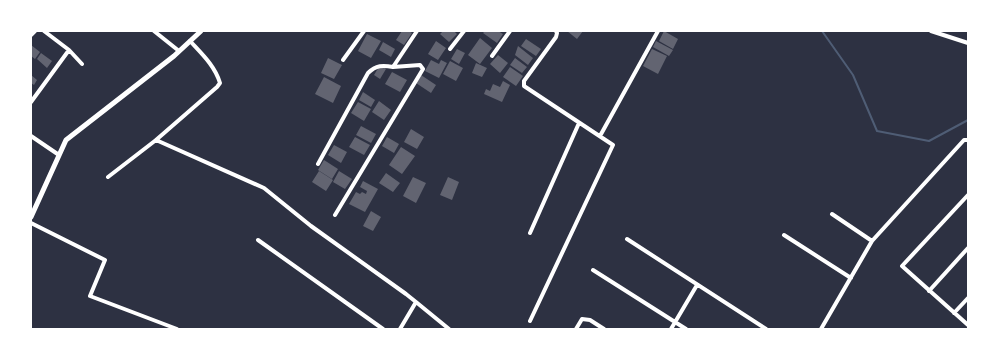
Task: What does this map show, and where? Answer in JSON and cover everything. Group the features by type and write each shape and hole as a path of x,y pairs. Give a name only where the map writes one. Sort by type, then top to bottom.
{"street":[{"path":"31,35 35,31"},
{"path":"44,31 69,50 82,64"},
{"path":"154,31 179,51"},
{"path":"31,217 66,140 179,51 201,31"},
{"path":"343,60 364,31"},
{"path":"394,67 416,31"},
{"path":"450,49 464,31"},
{"path":"492,56 510,31"},
{"path":"530,321 613,145 524,86 524,82 556,37 556,31"},
{"path":"600,136 658,31"},
{"path":"934,32 968,43"},
{"path":"108,177 156,140 220,83 218,76 211,65 190,41"},
{"path":"31,102 69,50"},
{"path":"318,164 368,73 373,68 380,65 394,67 420,65 423,69 335,215"},
{"path":"530,233 579,123"},
{"path":"31,136 59,155"},
{"path":"156,140 264,188 311,226 416,302 449,329"},
{"path":"821,329 872,241 964,140 968,140"},
{"path":"968,195 902,266 968,325"},
{"path":"832,214 872,241"},
{"path":"31,223 105,260 90,296 178,329"},
{"path":"784,235 851,278"},
{"path":"627,239 766,329"},
{"path":"258,240 383,329"},
{"path":"929,291 968,248"},
{"path":"593,270 686,329"},
{"path":"671,329 698,285"},
{"path":"954,313 968,298"},
{"path":"400,329 416,302"},
{"path":"576,329 582,319 590,320 604,329"}],"building":[{"path":"402,31 409,31 412,33 404,45 396,40"},
{"path":"443,31 454,31 457,34 449,42 440,34"},
{"path":"485,31 498,31 503,34 497,43 483,33"},
{"path":"567,31 583,31 577,39"},
{"path":"664,31 678,39 673,49 659,41"},
{"path":"367,34 381,41 371,58 358,51"},
{"path":"480,38 492,48 480,64 468,55"},
{"path":"526,39 541,49 536,56 521,46"},
{"path":"436,41 446,48 438,60 428,54"},
{"path":"656,41 673,50 669,56 653,47"},
{"path":"383,42 395,49 391,57 379,50"},
{"path":"31,45 40,52 35,59 31,56"},
{"path":"518,46 533,58 528,65 515,55"},
{"path":"457,49 465,53 459,64 451,59"},
{"path":"652,49 667,56 658,74 643,66"},
{"path":"41,53 52,61 47,68 37,59"},
{"path":"498,55 508,63 500,73 490,64"},
{"path":"328,58 342,65 334,79 321,73"},
{"path":"515,58 527,67 522,73 510,65"},
{"path":"431,60 439,64 441,60 447,63 439,78 425,71"},
{"path":"450,61 463,68 456,81 443,74"},
{"path":"476,63 487,68 482,77 472,73"},
{"path":"380,65 386,69 380,79 374,75"},
{"path":"510,67 523,76 516,86 503,77"},
{"path":"392,72 407,80 400,92 385,84"},
{"path":"31,75 37,80 34,85 31,83"},
{"path":"421,75 436,85 431,93 416,83"},
{"path":"324,77 341,86 333,103 315,94"},
{"path":"503,81 510,85 502,102 484,94 486,89 490,91 493,84 500,87"},
{"path":"363,92 375,100 371,107 359,100"},
{"path":"379,101 391,110 384,120 372,112"},
{"path":"358,102 371,109 364,121 351,113"},
{"path":"361,126 376,134 371,143 356,135"},
{"path":"411,129 424,137 417,149 404,142"},
{"path":"355,137 370,145 364,155 349,147"},
{"path":"387,137 399,144 394,153 382,146"},
{"path":"334,145 347,152 341,163 328,155"},
{"path":"401,147 415,156 402,174 389,165"},
{"path":"324,160 338,169 332,179 318,170"},
{"path":"319,171 333,180 326,191 312,182"},
{"path":"339,171 352,179 345,189 333,182"},
{"path":"386,173 400,183 393,192 379,183"},
{"path":"413,177 426,183 416,203 403,196"},
{"path":"448,177 459,182 452,200 440,195"},
{"path":"363,181 378,189 365,212 349,204 356,192 366,194 367,191 360,187"},
{"path":"371,211 381,217 373,231 363,226"}],"waterway":[{"path":"822,31 853,75 877,131 929,141 968,120"}]}
